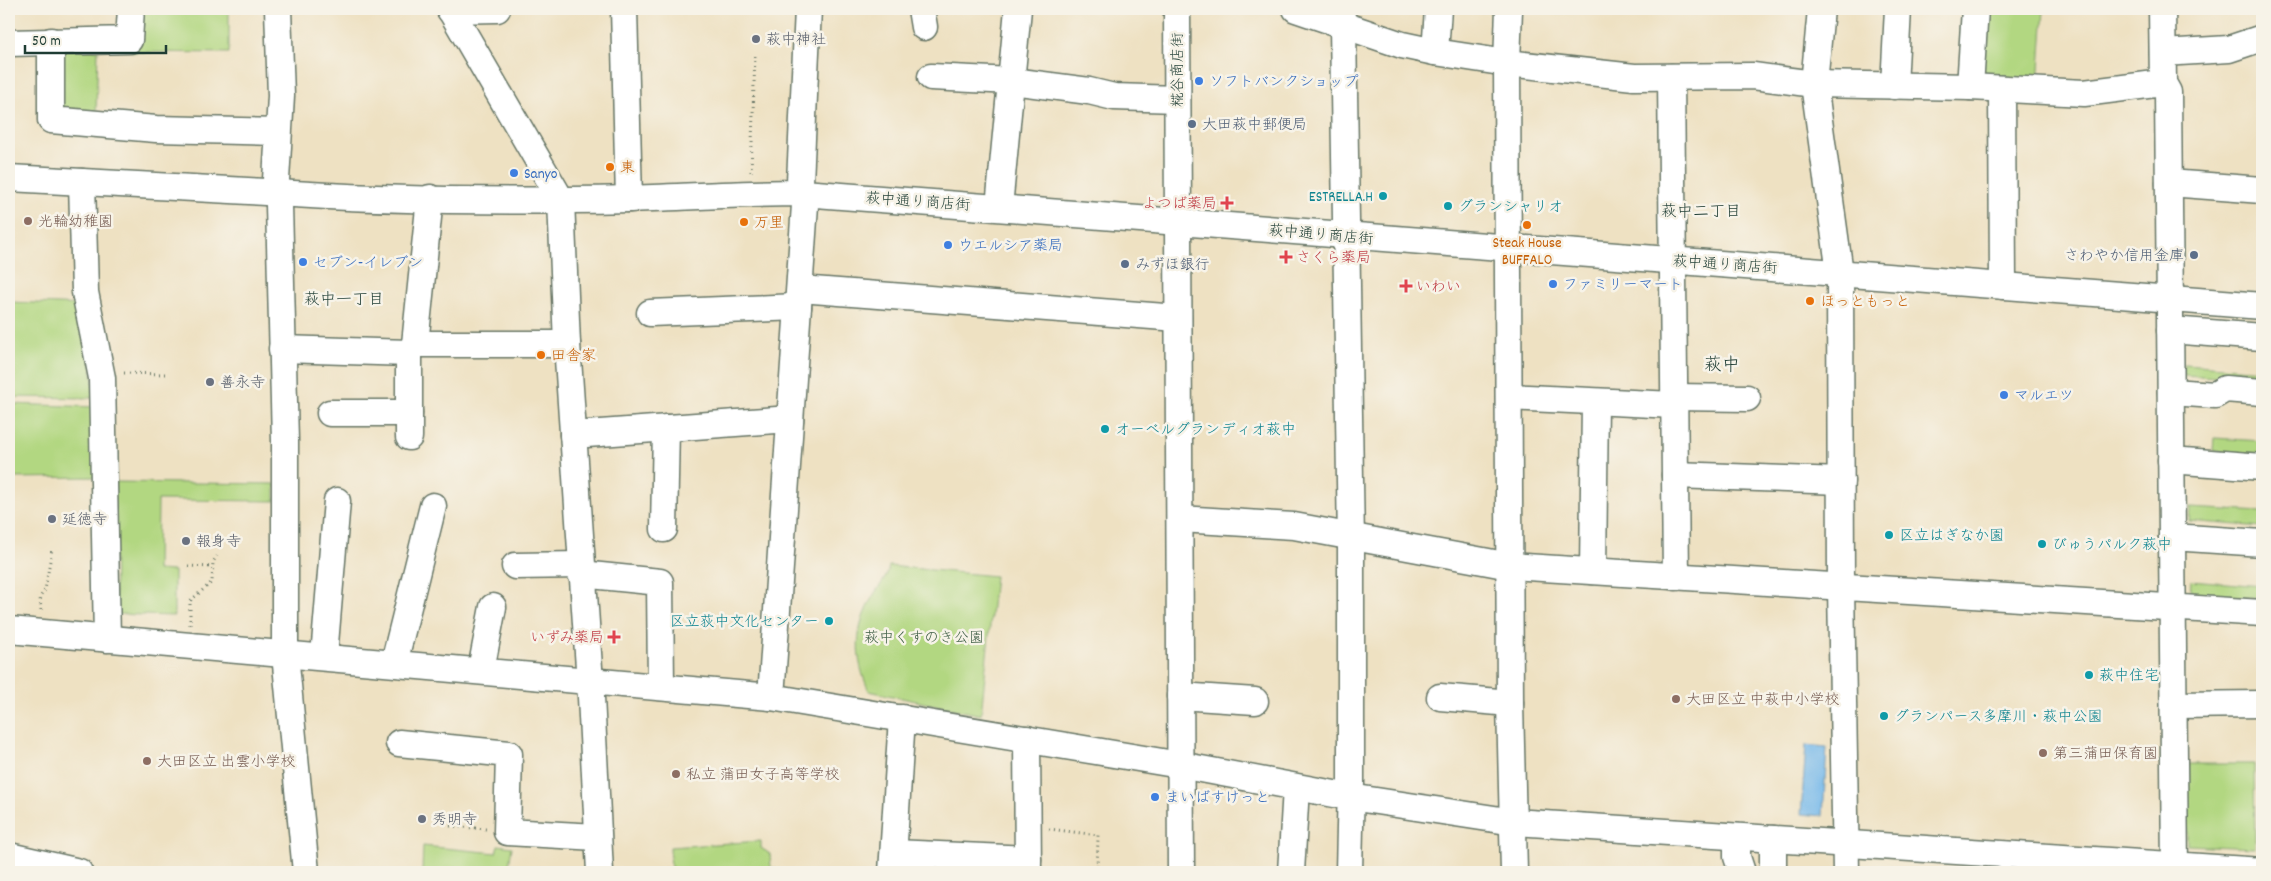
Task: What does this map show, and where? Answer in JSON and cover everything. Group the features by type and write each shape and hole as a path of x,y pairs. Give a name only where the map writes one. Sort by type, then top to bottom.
{"street":[{"path":"9,43 129,40 131,9"},
{"path":"278,9 281,96 276,180 278,192 282,349 285,654 306,872"},
{"path":"450,9 497,9"},
{"path":"450,9 561,200 563,318 567,344 600,872"},
{"path":"624,9 629,198"},
{"path":"771,697 805,204 800,182 808,9"},
{"path":"999,207 1018,9"},
{"name":"糀谷商店街","path":"1177,9 1181,872"},
{"path":"1296,9 1342,17 1402,45 1435,52 1507,64 1634,77 1753,76 1814,84 1970,87 2084,93 2164,83"},
{"path":"1435,52 1438,9"},
{"path":"1509,9 1507,64 1510,703 1514,872"},
{"path":"1821,9 1814,84 1840,273 1841,587 1846,872"},
{"path":"1894,86 1898,9"},
{"path":"1970,87 1975,9"},
{"path":"2162,9 2164,83 2168,92 2175,869"},
{"path":"1342,17 1350,536 1352,782 1349,872"},
{"path":"2163,53 2229,49 2262,38"},
{"path":"52,41 52,120 156,129 278,132"},
{"path":"931,77 1012,81 1089,91 1114,97 1177,99"},
{"path":"1671,77 1676,576"},
{"path":"2002,89 2003,286"},
{"name":"萩中通り商店街","path":"9,178 278,192 289,195 430,198 561,200 803,193 999,207 1177,214 1346,236 2262,306"},
{"path":"82,182 85,292 101,373 107,639"},
{"path":"2169,183 2262,190"},
{"path":"330,413 409,425 412,349 430,198"},
{"path":"650,313 799,298 1178,318"},
{"path":"2170,330 2262,337"},
{"path":"282,349 412,349 567,344"},
{"path":"2171,392 2215,395 2226,389 2262,392"},
{"path":"1509,397 1594,402 1747,398"},
{"path":"1594,402 1594,571"},
{"path":"573,435 790,419"},
{"path":"664,529 666,428"},
{"path":"2171,460 2262,467"},
{"path":"1675,474 1842,480"},
{"path":"324,656 337,501"},
{"path":"394,663 433,506"},
{"path":"1180,519 1294,526 1510,566 2262,613"},
{"path":"2172,537 2262,543"},
{"path":"515,566 581,570 660,582 661,687"},
{"path":"481,670 493,607"},
{"path":"9,630 324,656 771,697 1180,765 1350,798 1514,822 1846,844 2175,869 2262,871"},
{"path":"1180,696 1255,701"},
{"path":"1440,697 1510,703"},
{"path":"2174,705 2262,704"},
{"path":"902,718 893,863 1028,866 1027,739"},
{"path":"399,743 509,754 507,832 597,837"},
{"path":"1292,872 1296,788"},
{"path":"1737,837 1736,857 1742,872"},
{"path":"1773,839 1773,872"},
{"path":"9,856 79,872"}],"path":[{"path":"750,176 755,55"},
{"path":"101,373 165,374"},
{"path":"42,633 40,597 45,590 52,550"},
{"path":"190,634 190,601 212,582 213,567 217,556"},
{"path":"188,566 213,567"},
{"path":"450,826 507,832"},
{"path":"1028,827 1098,835 1097,872"}],"green space":[{"path":"135,9 229,9 229,53 132,52"},
{"path":"1983,9 2044,9 2039,85 1978,82"},
{"path":"57,49 98,50 96,112 56,111"},
{"path":"9,302 84,305 95,398 9,397"},
{"path":"2184,364 2262,370 2262,380 2184,375"},
{"path":"9,404 98,407 96,477 9,478"},
{"path":"2214,438 2262,441 2262,455 2213,451"},
{"path":"114,482 275,484 275,501 158,500 157,570 174,571 174,616 115,614"},
{"path":"2190,508 2262,512 2262,527 2189,521"},
{"name":"萩中くすのき公園","path":"889,566 995,576 981,715 869,691 864,679 859,655 859,631 867,608 875,592 885,579"},
{"path":"2191,580 2262,586 2262,599 2190,594"},
{"path":"2186,764 2254,764 2255,848 2187,845"},
{"path":"761,841 761,848 770,854 771,868 786,872 671,872 670,847"},
{"path":"498,845 512,847 508,872 422,872 423,846 496,853"}],"water":[{"path":"1806,745 1827,747 1823,816 1801,814"}],"place":[{"name":"萩中神社","path":"756,39"},
{"name":"ソフトバンクショップ","path":"1199,81"},
{"name":"大田萩中郵便局","path":"1192,124"},
{"name":"東","path":"610,167"},
{"name":"Sanyo","path":"514,173"},
{"name":"ESTRELLA.H","path":"1383,196"},
{"name":"よつば薬局","path":"1227,203"},
{"name":"グランシャリオ","path":"1448,206"},
{"name":"光輪幼稚園","path":"28,221"},
{"name":"万里","path":"744,222"},
{"name":"Steak House BUFFALO","path":"1527,225"},
{"name":"ウエルシア薬局","path":"948,245"},
{"name":"さわやか信用金庫","path":"2194,255"},
{"name":"さくら薬局","path":"1286,257"},
{"name":"セブン-イレブン","path":"303,262"},
{"name":"みずほ銀行","path":"1125,264"},
{"name":"ファミリーマート","path":"1553,284"},
{"name":"いわい","path":"1406,286"},
{"name":"ほっともっと","path":"1810,301"},
{"name":"田舎家","path":"541,355"},
{"name":"善永寺","path":"210,382"},
{"name":"マルエツ","path":"2004,395"},
{"name":"オーベルグランディオ萩中","path":"1105,429"},
{"name":"延徳寺","path":"52,519"},
{"name":"区立はぎなか園","path":"1889,535"},
{"name":"報身寺","path":"186,541"},
{"name":"びゅうパルク萩中","path":"2042,544"},
{"name":"区立荻中文化センター","path":"829,621"},
{"name":"いずみ薬局","path":"614,637"},
{"name":"萩中住宅","path":"2089,675"},
{"name":"大田区立 中萩中小学校","path":"1676,699"},
{"name":"グランパース多摩川・萩中公園","path":"1884,716"},
{"name":"第三蒲田保育園","path":"2043,753"},
{"name":"大田区立 出雲小学校","path":"147,761"},
{"name":"私立 蒲田女子高等学校","path":"676,774"},
{"name":"まいばすけっと","path":"1155,797"},
{"name":"秀明寺","path":"422,819"}],"district":[{"name":"萩中二丁目","path":"1701,210"},
{"name":"萩中一丁目","path":"344,298"},
{"name":"萩中","path":"1722,364"}]}
